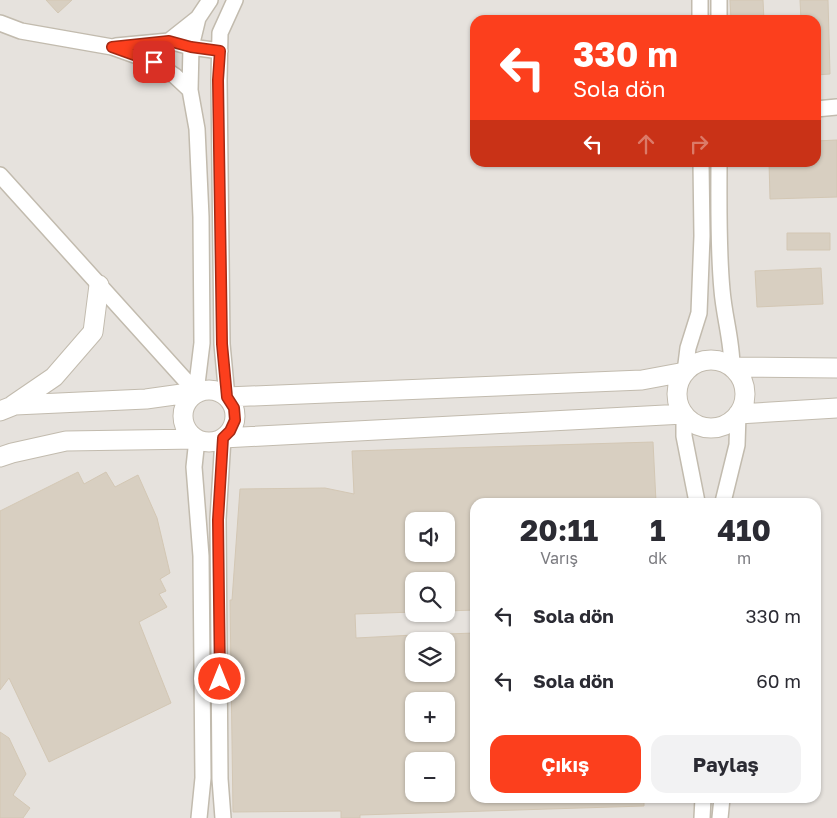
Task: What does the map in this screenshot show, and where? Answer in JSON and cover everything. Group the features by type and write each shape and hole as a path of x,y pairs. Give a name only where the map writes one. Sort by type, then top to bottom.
{"street":[{"path":"169,41 198,18 210,0"},
{"path":"227,397 222,344 218,80 220,33 235,0"},
{"path":"700,0 700,15"},
{"path":"719,0 719,15"},
{"path":"197,439 185,427 182,414 184,405 196,392 202,343 198,129 190,90 191,47 198,18"},
{"path":"0,23 21,32 112,47 154,62 175,76 190,90"},
{"path":"112,47 169,41 191,47 220,51"},
{"path":"821,108 837,108"},
{"path":"685,372 688,348 699,313 702,236 701,167"},
{"path":"719,167 719,233 722,292 732,350 732,367"},
{"path":"0,175 196,392"},
{"path":"6,409 54,377 93,332 100,285"},
{"path":"711,360 722,361 732,367 741,376 745,392 741,410 735,419 725,425 713,428 703,427 692,422 684,414 679,404 679,382 685,372 699,362 711,360"},
{"path":"732,367 837,368"},
{"path":"227,397 642,380 685,372"},
{"path":"6,409 15,405 146,399 205,390 214,390 222,393 234,408 235,420 230,431 223,438 218,520 220,779 223,818"},
{"path":"738,414 837,408"},
{"path":"0,457 66,441 197,439 212,442 223,438 684,414"},
{"path":"684,414 684,436 696,498"},
{"path":"724,498 737,445 738,414"},
{"path":"197,439 194,467 201,556 203,778 199,818"},
{"path":"702,818 703,803"},
{"path":"720,818 722,803"}],"shaded area":[{"path":"0,0 837,0 837,818 0,818"}],"building":[{"path":"46,0 72,0 58,13"},
{"path":"730,0 763,0 764,15 731,15"},
{"path":"800,0 828,0 830,74 821,75 821,15 801,15"},
{"path":"837,140 837,197 770,199 769,167 821,167 821,141"},
{"path":"787,233 830,233 830,250 787,250"},
{"path":"821,268 823,304 757,307 755,271"},
{"path":"653,442 656,498 470,498 470,610 455,611 455,572 405,572 405,612 355,614 356,638 405,635 405,682 455,682 455,634 470,633 470,803 644,803 644,806 360,815 360,818 341,818 341,811 233,812 230,600 232,600 240,489 325,488 354,494 352,451"},
{"path":"78,472 84,484 106,472 115,487 138,475 157,518 170,573 160,579 166,591 159,594 167,607 139,622 171,703 49,762 9,678 0,690 0,511"},
{"path":"0,732 9,738 26,774 13,795 30,808 23,818 0,818"}],"route":[{"path":"154,62 112,47 169,41 191,47 220,51 218,80 222,344 227,397 234,408 235,420 230,431 223,438 222,484 218,520 220,679"}]}
